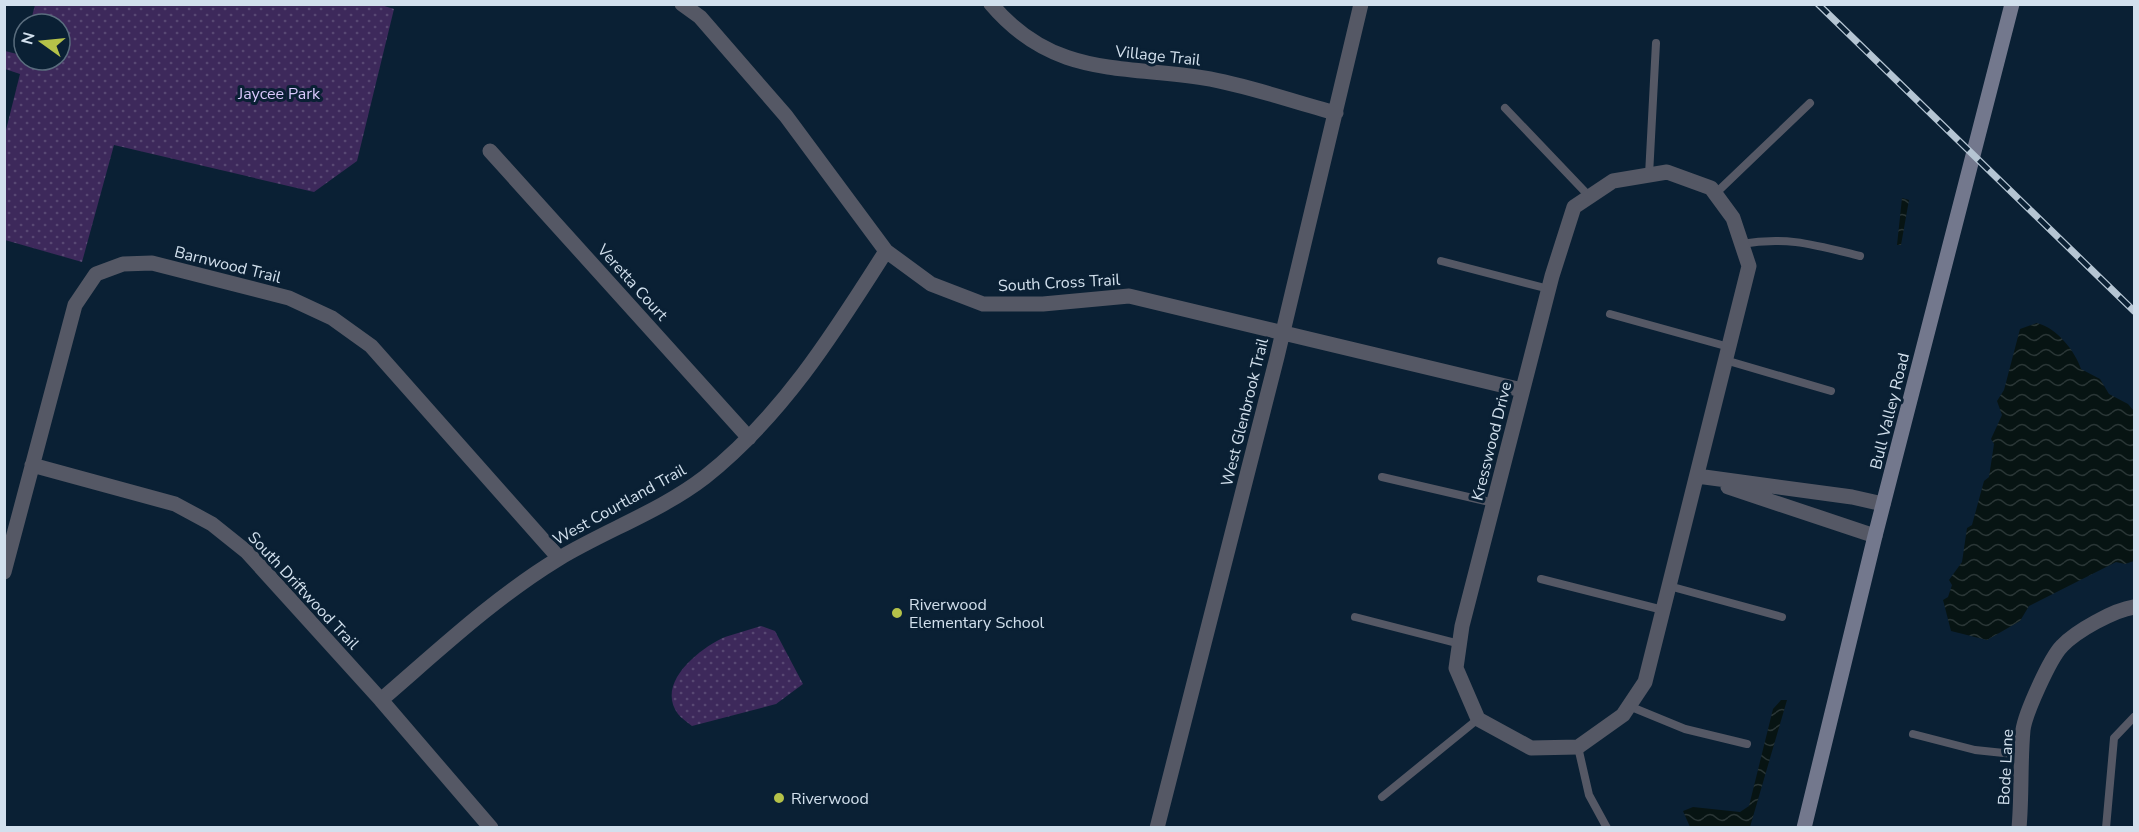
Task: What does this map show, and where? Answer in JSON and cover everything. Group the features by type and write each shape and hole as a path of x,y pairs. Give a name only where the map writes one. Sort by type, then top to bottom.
{"street":[{"name":"South Cross Trail","path":"682,4 700,17 786,116 886,251 931,284 983,304 1043,304 1129,296 1522,390"},
{"name":"Village Trail","path":"991,4 1006,22 1047,50 1086,65 1206,78 1336,113"},
{"name":"West Glenbrook Trail","path":"1157,828 1283,332 1362,4"},
{"name":"Bull Valley Road","path":"1804,828 1883,504 2012,4"},
{"name":"Veretta Court","path":"490,151 750,438"},
{"name":"Kresswood Drive","path":"1478,719 1456,668 1460,644 1548,289 1575,207 1613,181 1666,172 1711,189 1733,218 1749,266 1645,682 1623,715 1578,747"},
{"name":"West Courtland Trail","path":"381,700 492,604 559,558 632,521 703,478 750,438 820,355 886,251"},
{"name":"Barnwood Trail","path":"4,572 75,305 96,274 123,264 152,263 289,298 332,318 371,346 559,558"},
{"name":"South Driftwood Trail","path":"32,465 175,504 212,524 247,552 381,700 491,828"},
{"path":"1697,476 1852,497 1883,504"},
{"path":"1697,476 1875,536"},
{"name":"Bode Lane","path":"2019,828 2023,728 2039,685 2061,646 2097,622 2130,608"},
{"path":"1478,719 1531,748 1578,747"}],"lane":[{"path":"1649,175 1656,43"},
{"path":"1715,194 1810,103"},
{"path":"1505,108 1589,196"},
{"path":"1742,244 1773,239 1800,241 1860,256"},
{"path":"1441,261 1548,289"},
{"path":"1610,314 1831,391"},
{"path":"1382,477 1494,503"},
{"path":"1541,579 1663,610"},
{"path":"1669,586 1782,617"},
{"path":"1354,617 1460,644"},
{"path":"1629,706 1685,729 1747,744"},
{"path":"2106,828 2114,738 2134,717"},
{"path":"1382,797 1478,719"},
{"path":"1913,734 1976,750 2023,755"},
{"path":"1578,747 1588,795 1607,828"}],"green space":[{"name":"Jaycee Park","path":"378,4 394,9 357,161 314,192 114,145 82,262 5,240 5,134 20,74 14,72 72,72 72,12 33,12 35,5"},
{"name":"Jaycee Park","path":"5,51 12,53 12,71 5,69"},
{"path":"761,626 775,631 803,684 776,704 692,726 678,714 672,702 672,690 676,679 693,658 715,642"}],"water":[{"path":"1902,198 1909,200 1901,245 1897,245"},
{"path":"2037,323 2058,335 2070,348 2081,369 2100,379 2109,394 2128,404 2134,411 2134,561 2125,564 2116,562 2029,606 2020,621 1987,640 1951,631 1943,600 1948,597 1952,585 1949,580 1962,562 1967,528 1972,525 1984,481 1989,477 1994,444 1991,439 2002,415 1997,401 2004,390 2020,329"},
{"path":"1781,700 1787,700 1750,827 1690,827 1683,811 1693,807 1740,812 1749,806 1773,709"}],"railway":[{"path":"1818,4 2134,311"}],"place":[{"name":"Riverwood Elementary School","path":"897,613"},
{"name":"Riverwood","path":"779,798"}]}
